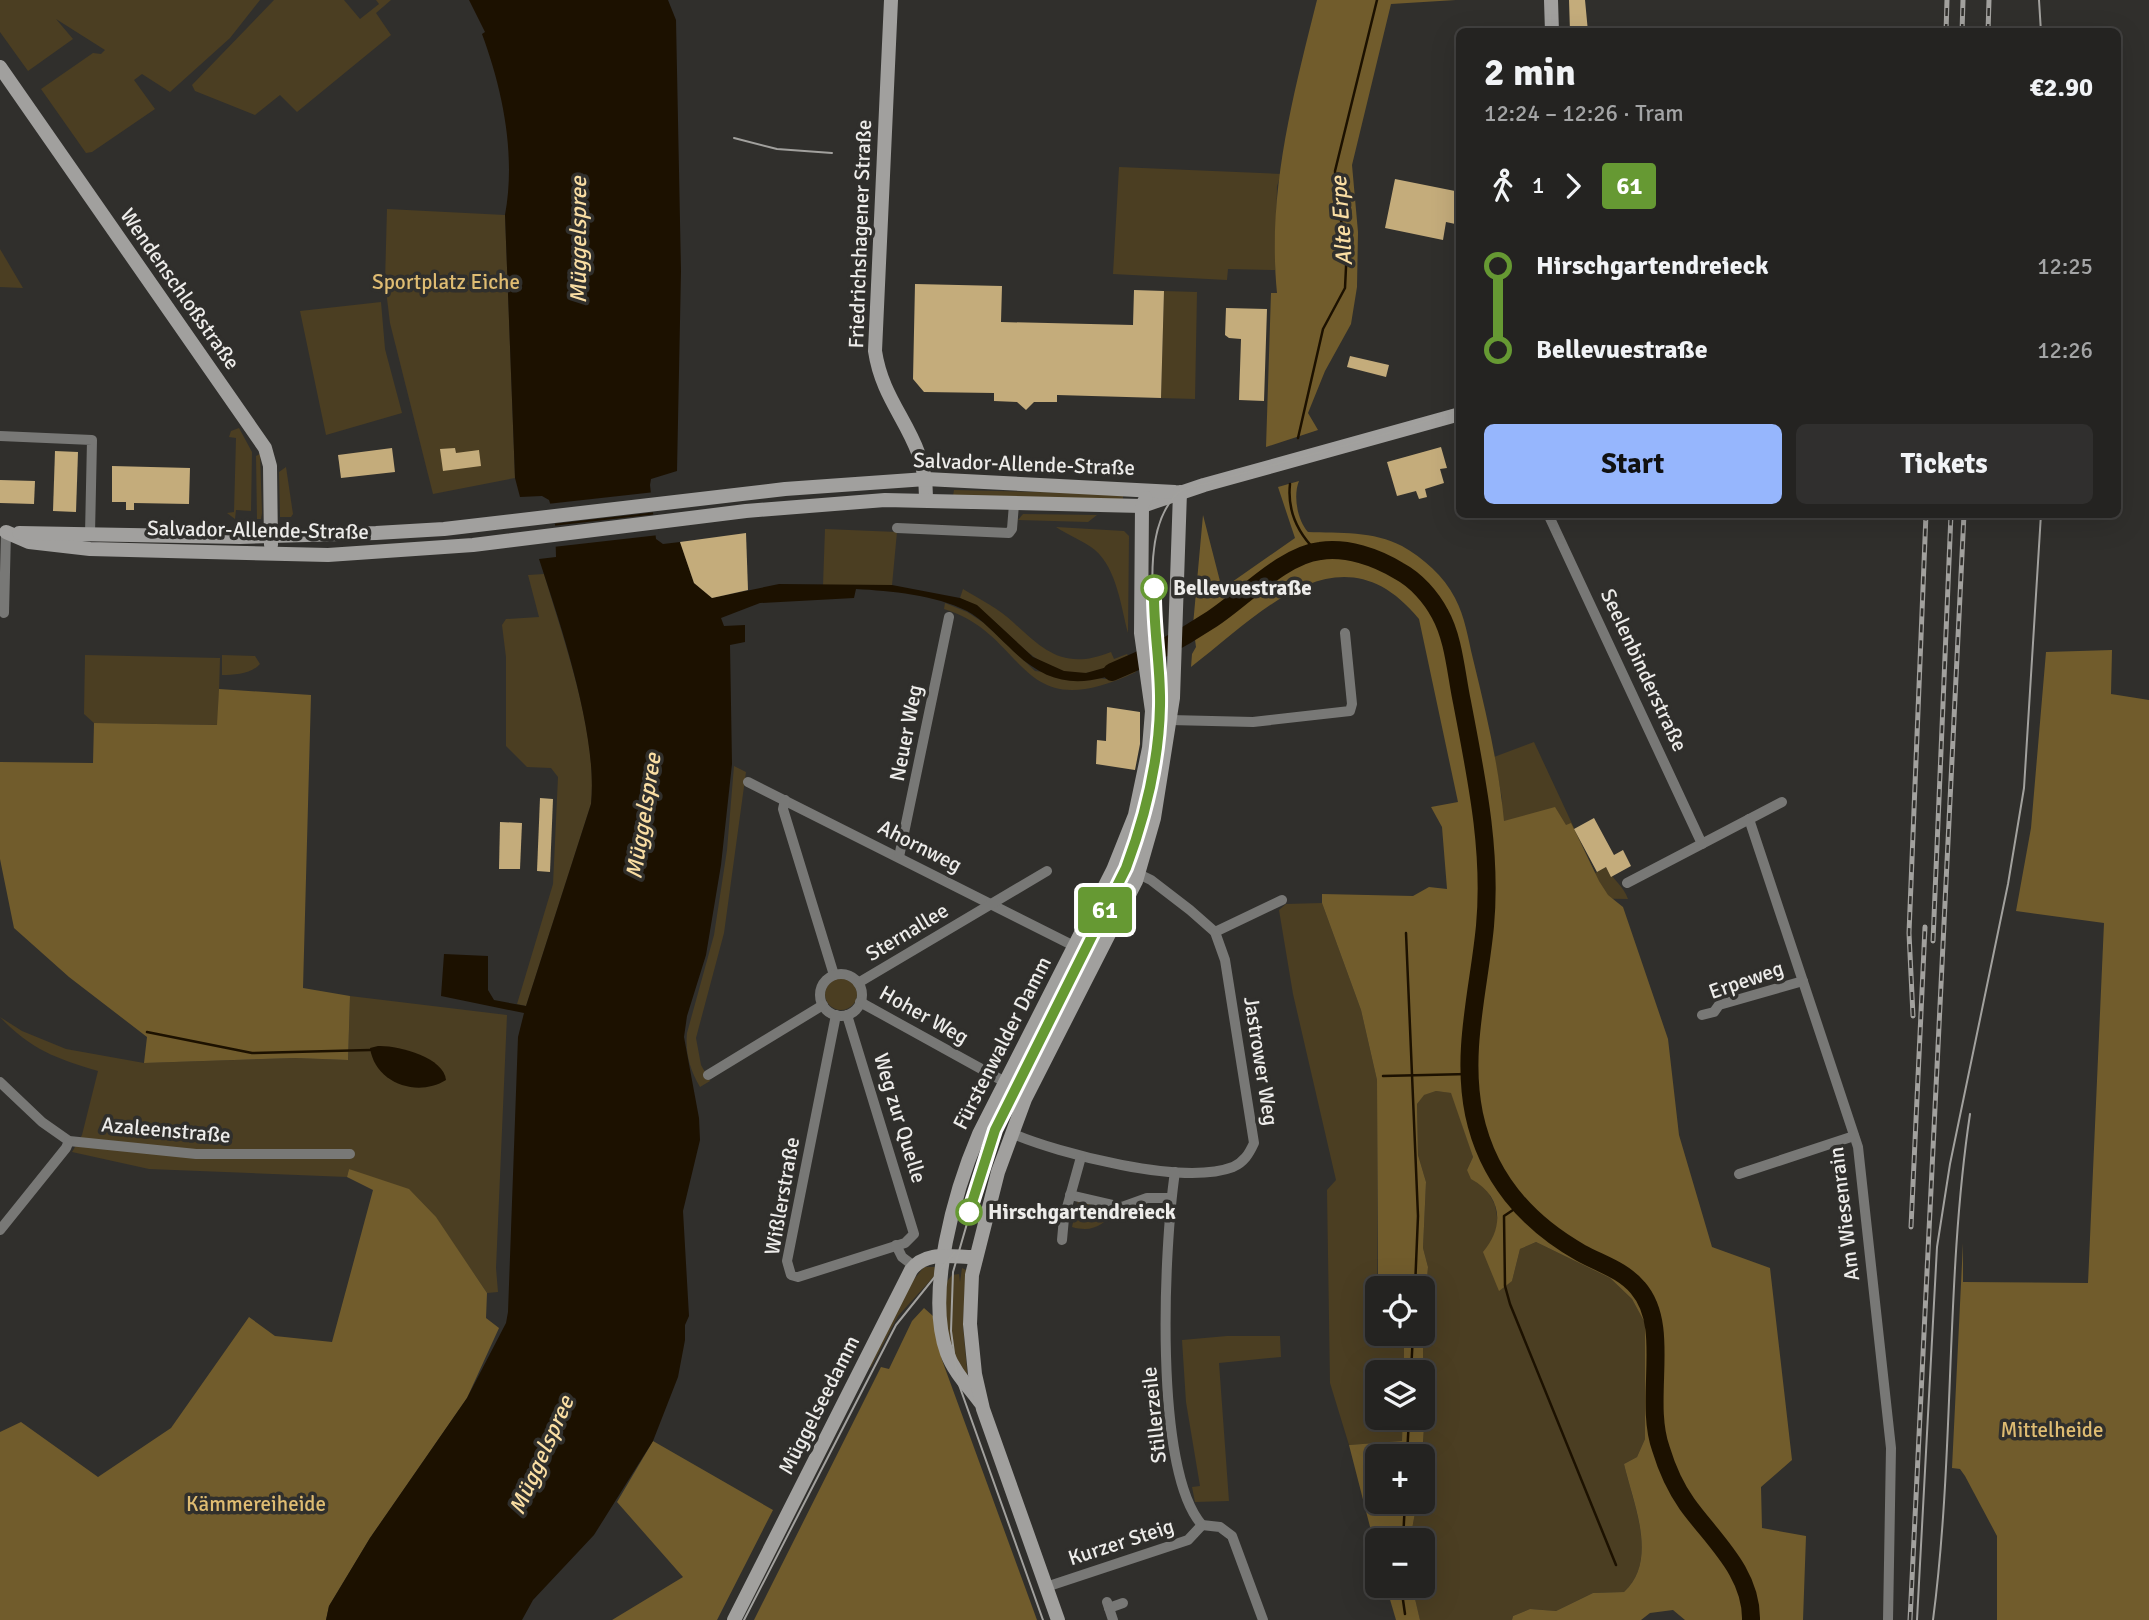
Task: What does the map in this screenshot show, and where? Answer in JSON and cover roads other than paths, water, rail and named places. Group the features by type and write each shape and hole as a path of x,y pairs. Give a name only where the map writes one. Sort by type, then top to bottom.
{"main road":[{"name":"Friedrichshagener Straße","path":"891,0 875,351 884,385 919,449 926,479 926,500"},
{"path":"1551,0 1552,28"},
{"name":"Wendenschloßstraße","path":"0,67 265,448 270,466 271,554"},
{"path":"1444,419 1456,408"},
{"path":"1180,492 1456,415"},
{"name":"Salvador-Allende-Straße","path":"3,532 270,536 376,533 509,521 698,498 926,479 1180,492"},
{"name":"Fürstenwalder Damm","path":"984,1409 956,1371 946,1349 941,1319 943,1256 965,1170 1116,863 1135,815 1149,748 1152,693 1143,648 1140,613 1142,506 1151,489"},
{"name":"Salvador-Allende-Straße","path":"3,532 29,542 89,549 355,555 511,541 793,506 926,500 1142,506 1180,492"},
{"name":"Fürstenwalder Damm","path":"1058,1620 984,1409 975,1374 970,1324 974,1257 1011,1133 1139,875 1154,818 1170,720 1180,492"},
{"path":"914,1266 926,1258 974,1257"},
{"name":"Müggelseedamm","path":"734,1620 914,1266"}],"street":[{"path":"0,436 92,440 90,534"},
{"name":"Salvador-Allende-Straße","path":"897,528 1009,533 1012,528 1014,504"},
{"name":"Seelenbinderstraße","path":"1550,518 1702,844"},
{"path":"3,532 4,613"},
{"name":"Neuer Weg","path":"899,857 949,617"},
{"path":"1170,720 1253,722 1350,711 1352,704 1345,633"},
{"name":"Ahornweg","path":"748,782 1074,946"},
{"path":"785,800 783,809 834,975"},
{"path":"1627,883 1782,802"},
{"name":"Am Wiesenrain","path":"1749,819 1854,1136 1891,1448 1888,1620"},
{"path":"1116,863 1180,902 1215,932 1282,900"},
{"name":"Sternallee","path":"858,983 1048,871"},
{"name":"Jastrower Weg","path":"1011,1133 1080,1157 1175,1172 1233,1167 1249,1155 1254,1143 1225,960 1215,932"},
{"path":"834,975 850,976 858,983 860,1002 842,1015 822,1005 821,987 834,975"},
{"name":"Erpeweg","path":"1702,1015 1714,1012 1719,1005 1803,981"},
{"name":"Hoher Weg","path":"860,1002 1006,1082"},
{"path":"708,1075 822,1005"},
{"name":"Weg zur Quelle","path":"842,1015 914,1234"},
{"name":"Wißlerstraße","path":"842,1015 788,1268 791,1275 805,1276 910,1241 914,1234"},
{"name":"Azaleenstraße","path":"0,1082 42,1122 69,1141 196,1154 350,1154"},
{"path":"1739,1174 1854,1136"},
{"path":"0,1230 69,1141"},
{"path":"1062,1240 1080,1157"},
{"name":"Stillerzeile","path":"1175,1172 1165,1299 1167,1375 1181,1478 1190,1512 1202,1525"},
{"path":"1070,1195 1122,1207 1147,1198 1171,1198"},
{"path":"896,1245 902,1257 914,1266"},
{"path":"1202,1525 1220,1527 1232,1536 1263,1620"},
{"name":"Kurzer Steig","path":"1046,1587 1188,1540 1202,1525"},
{"path":"1113,1620 1108,1605 1124,1603"}],"water":[{"name":"Müggelspree","path":"469,0 668,0 676,20 681,271 677,471 651,479 650,485 656,539 663,544 680,542 694,583 712,598 779,584 892,585 960,598 977,605 1033,657 1064,671 1086,673 1132,660 1134,667 1098,679 1082,681 1052,677 1023,660 984,623 967,611 941,601 898,593 856,589 854,598 760,603 721,618 724,626 745,625 745,642 730,645 732,764 721,865 706,955 687,1016 684,1037 699,1118 700,1140 683,1211 689,1316 685,1325 678,1377 653,1441 594,1535 533,1600 522,1620 326,1620 329,1606 370,1538 467,1398 506,1323 508,1312 518,1037 524,1013 441,996 444,954 488,956 488,990 494,1000 526,1006 591,804 589,746 576,681 539,559 556,557 555,521 559,505 551,506 549,500 542,496 520,497 515,478 505,215 508,146 496,78 482,34 485,32"},
{"path":"378,1046 407,1050 429,1059 443,1072 446,1080 423,1088 399,1084 380,1070 374,1060 370,1048"}],"waterway":[{"name":"Alte Erpe","path":"1298,438 1323,329 1345,288 1347,247 1336,198 1335,171 1377,0"},
{"name":"Alte Erpe","path":"1290,484 1290,503 1295,520 1316,551"},
{"path":"1112,672 1151,655 1200,627 1278,569 1306,554 1340,550 1381,561 1411,579 1432,601 1445,624 1452,645 1477,785 1484,841 1487,898 1469,1067 1470,1090 1480,1137 1499,1177 1526,1212 1561,1241 1626,1276 1648,1304 1655,1343 1656,1429 1663,1456 1683,1498 1738,1571 1750,1603 1751,1620"},
{"path":"1406,933 1418,1216 1416,1276"},
{"path":"147,1032 252,1053 370,1050"},
{"path":"1383,1076 1468,1074"},
{"path":"1519,1206 1504,1216 1505,1286 1616,1565"},
{"path":"1412,1346 1412,1360"},
{"path":"1408,1430 1408,1444"},
{"path":"1404,1514 1404,1528"},
{"path":"1403,1598 1405,1614"}],"tram line":[{"path":"1549,0 1551,28"},
{"path":"2039,0 2041,28"},
{"path":"734,138 777,149 832,153"},
{"path":"1043,1620 958,1382 951,1331 953,1272 994,1130 1126,868 1139,830 1153,771 1160,711 1153,593 1157,533 1166,508 1182,490 1379,436 1456,411"},
{"path":"1917,1620 1937,1247 1950,1164 2008,884 2024,788 2041,518"},
{"name":"61","path":"969,1212 995,1130 1126,868 1142,826 1160,708 1154,643 1154,588"},
{"path":"1933,1620 1945,1494 1957,1240 1970,1114"},
{"path":"744,1620 896,1325 954,1253"}],"railway":[{"path":"1946,28 1947,0"},
{"path":"1962,28 1963,0"},
{"path":"1988,28 1989,0"},
{"path":"1913,1016 1909,933 1926,518"},
{"path":"1933,941 1951,518"},
{"path":"1910,1620 1964,518"},
{"path":"1911,1227 1925,927"}],"place":[{"name":"Bellevuestraße","path":"1154,588"},
{"name":"Hirschgartendreieck","path":"969,1212"}],"park label":[{"name":"Sportplatz Eiche","path":"446,282"},
{"name":"Mittelheide","path":"2052,1430"},
{"name":"Kämmereiheide","path":"256,1504"}]}
